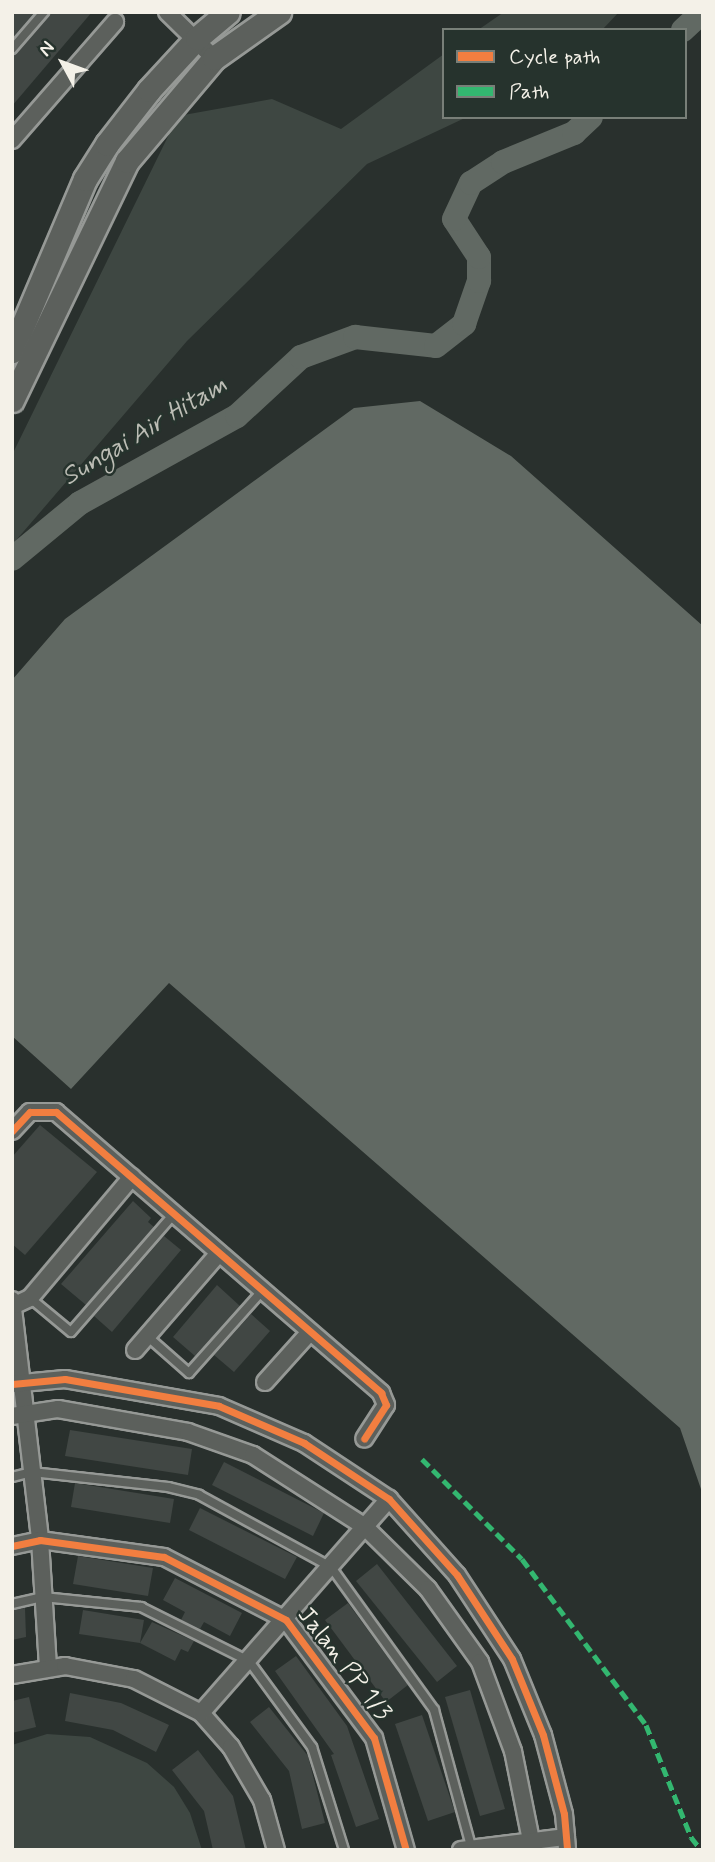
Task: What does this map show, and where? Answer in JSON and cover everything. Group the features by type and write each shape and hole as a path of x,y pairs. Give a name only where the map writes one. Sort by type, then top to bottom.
{"main road":[{"path":"12,351 85,179 149,90 197,38 228,12"},
{"path":"12,400 127,161 214,58 279,12"}],"street":[{"path":"167,12 197,38 214,58"},
{"path":"12,140 115,22"},
{"path":"12,1131 30,1112 41,1109 56,1112 381,1393 386,1405 364,1439"},
{"path":"48,1666 40,1540 32,1472 19,1414 14,1303 30,1298 132,1177"},
{"path":"135,1350 219,1253"},
{"path":"265,1382 310,1332"},
{"path":"17,1383 65,1379 219,1406 304,1443 389,1499 457,1575 512,1659 542,1735 564,1814 566,1843 469,1849"},
{"path":"19,1414 58,1409 188,1433 253,1455 365,1527 428,1589 480,1662 513,1751 534,1846"},
{"path":"201,1713 286,1620 389,1499"},
{"name":"Jalan PP 1/3","path":"12,1546 40,1540 164,1557 286,1620 374,1738 405,1850"},
{"path":"12,1675 48,1666 134,1679 201,1713 231,1746 262,1800 275,1850"}],"lane":[{"path":"12,49 44,12"},
{"path":"30,1298 71,1332 174,1214"},
{"path":"147,1336 189,1373 262,1291"},
{"path":"12,1477 32,1472 168,1487 200,1496 331,1567 434,1710 469,1849"},
{"path":"12,1604 43,1597 141,1607 249,1661 312,1747 344,1850"}],"shaded area":[{"path":"504,12 619,12 604,28 481,28"},
{"path":"442,55 442,119 463,119 367,164 187,341 12,545 12,455 178,116 272,99 341,129"},
{"path":"420,401 511,456 703,626 703,1495 680,1428 169,983 71,1089 12,1036 12,680 65,619 354,408"},
{"path":"47,1734 90,1737 147,1763 174,1787 190,1813 202,1850 12,1850 12,1745"}],"building":[{"path":"12,12 35,12 12,39"},
{"path":"50,12 92,12 12,106 12,55"},
{"path":"40,1125 97,1172 25,1255 12,1244 12,1157"},
{"path":"133,1201 151,1218 148,1222 154,1227 86,1305 61,1284"},
{"path":"164,1236 181,1250 112,1332 94,1316"},
{"path":"217,1285 240,1306 195,1356 173,1337"},
{"path":"251,1314 270,1331 234,1372 214,1355"},
{"path":"70,1430 192,1449 188,1475 65,1456"},
{"path":"224,1462 324,1513 313,1536 212,1485"},
{"path":"75,1483 174,1499 170,1523 71,1507"},
{"path":"200,1508 297,1557 285,1579 189,1530"},
{"path":"78,1556 153,1568 148,1596 73,1584"},
{"path":"377,1564 457,1666 437,1682 356,1581"},
{"path":"175,1578 242,1613 230,1636 204,1622 200,1629 181,1620 185,1612 163,1600"},
{"path":"348,1603 408,1685 386,1702 325,1620"},
{"path":"25,1608 26,1637 12,1640 12,1610"},
{"path":"83,1610 144,1620 140,1643 79,1634"},
{"path":"152,1622 194,1641 188,1652 181,1649 175,1661 140,1643"},
{"path":"296,1656 347,1726 379,1819 356,1827 331,1755 334,1754 275,1671"},
{"path":"470,1690 505,1809 480,1816 445,1697"},
{"path":"70,1693 121,1703 169,1725 156,1752 113,1730 65,1721"},
{"path":"29,1697 36,1727 12,1733 12,1701"},
{"path":"269,1707 308,1756 325,1823 302,1829 289,1771 250,1722"},
{"path":"422,1715 455,1812 428,1821 395,1724"},
{"path":"198,1750 233,1796 246,1850 213,1850 204,1811 172,1770"}],"waterway":[{"name":"Sungai Air Hitam","path":"685,28 702,12"},
{"name":"Sungai Air Hitam","path":"12,559 80,503 237,416 301,357 355,337 436,346 464,324 479,281 479,257 454,219 471,183 503,162 574,133 589,119"}],"marked path":[{"path":"422,1459 522,1559 646,1725 691,1837 701,1850"}],"cycle path":[{"path":"12,1131 30,1112 56,1112 381,1393 386,1405 364,1439"},
{"path":"12,1384 65,1379 219,1406 304,1443 389,1499 457,1575 512,1659 543,1735 564,1814 567,1850"},
{"path":"12,1546 40,1540 164,1557 286,1620 374,1738 406,1850"}]}
